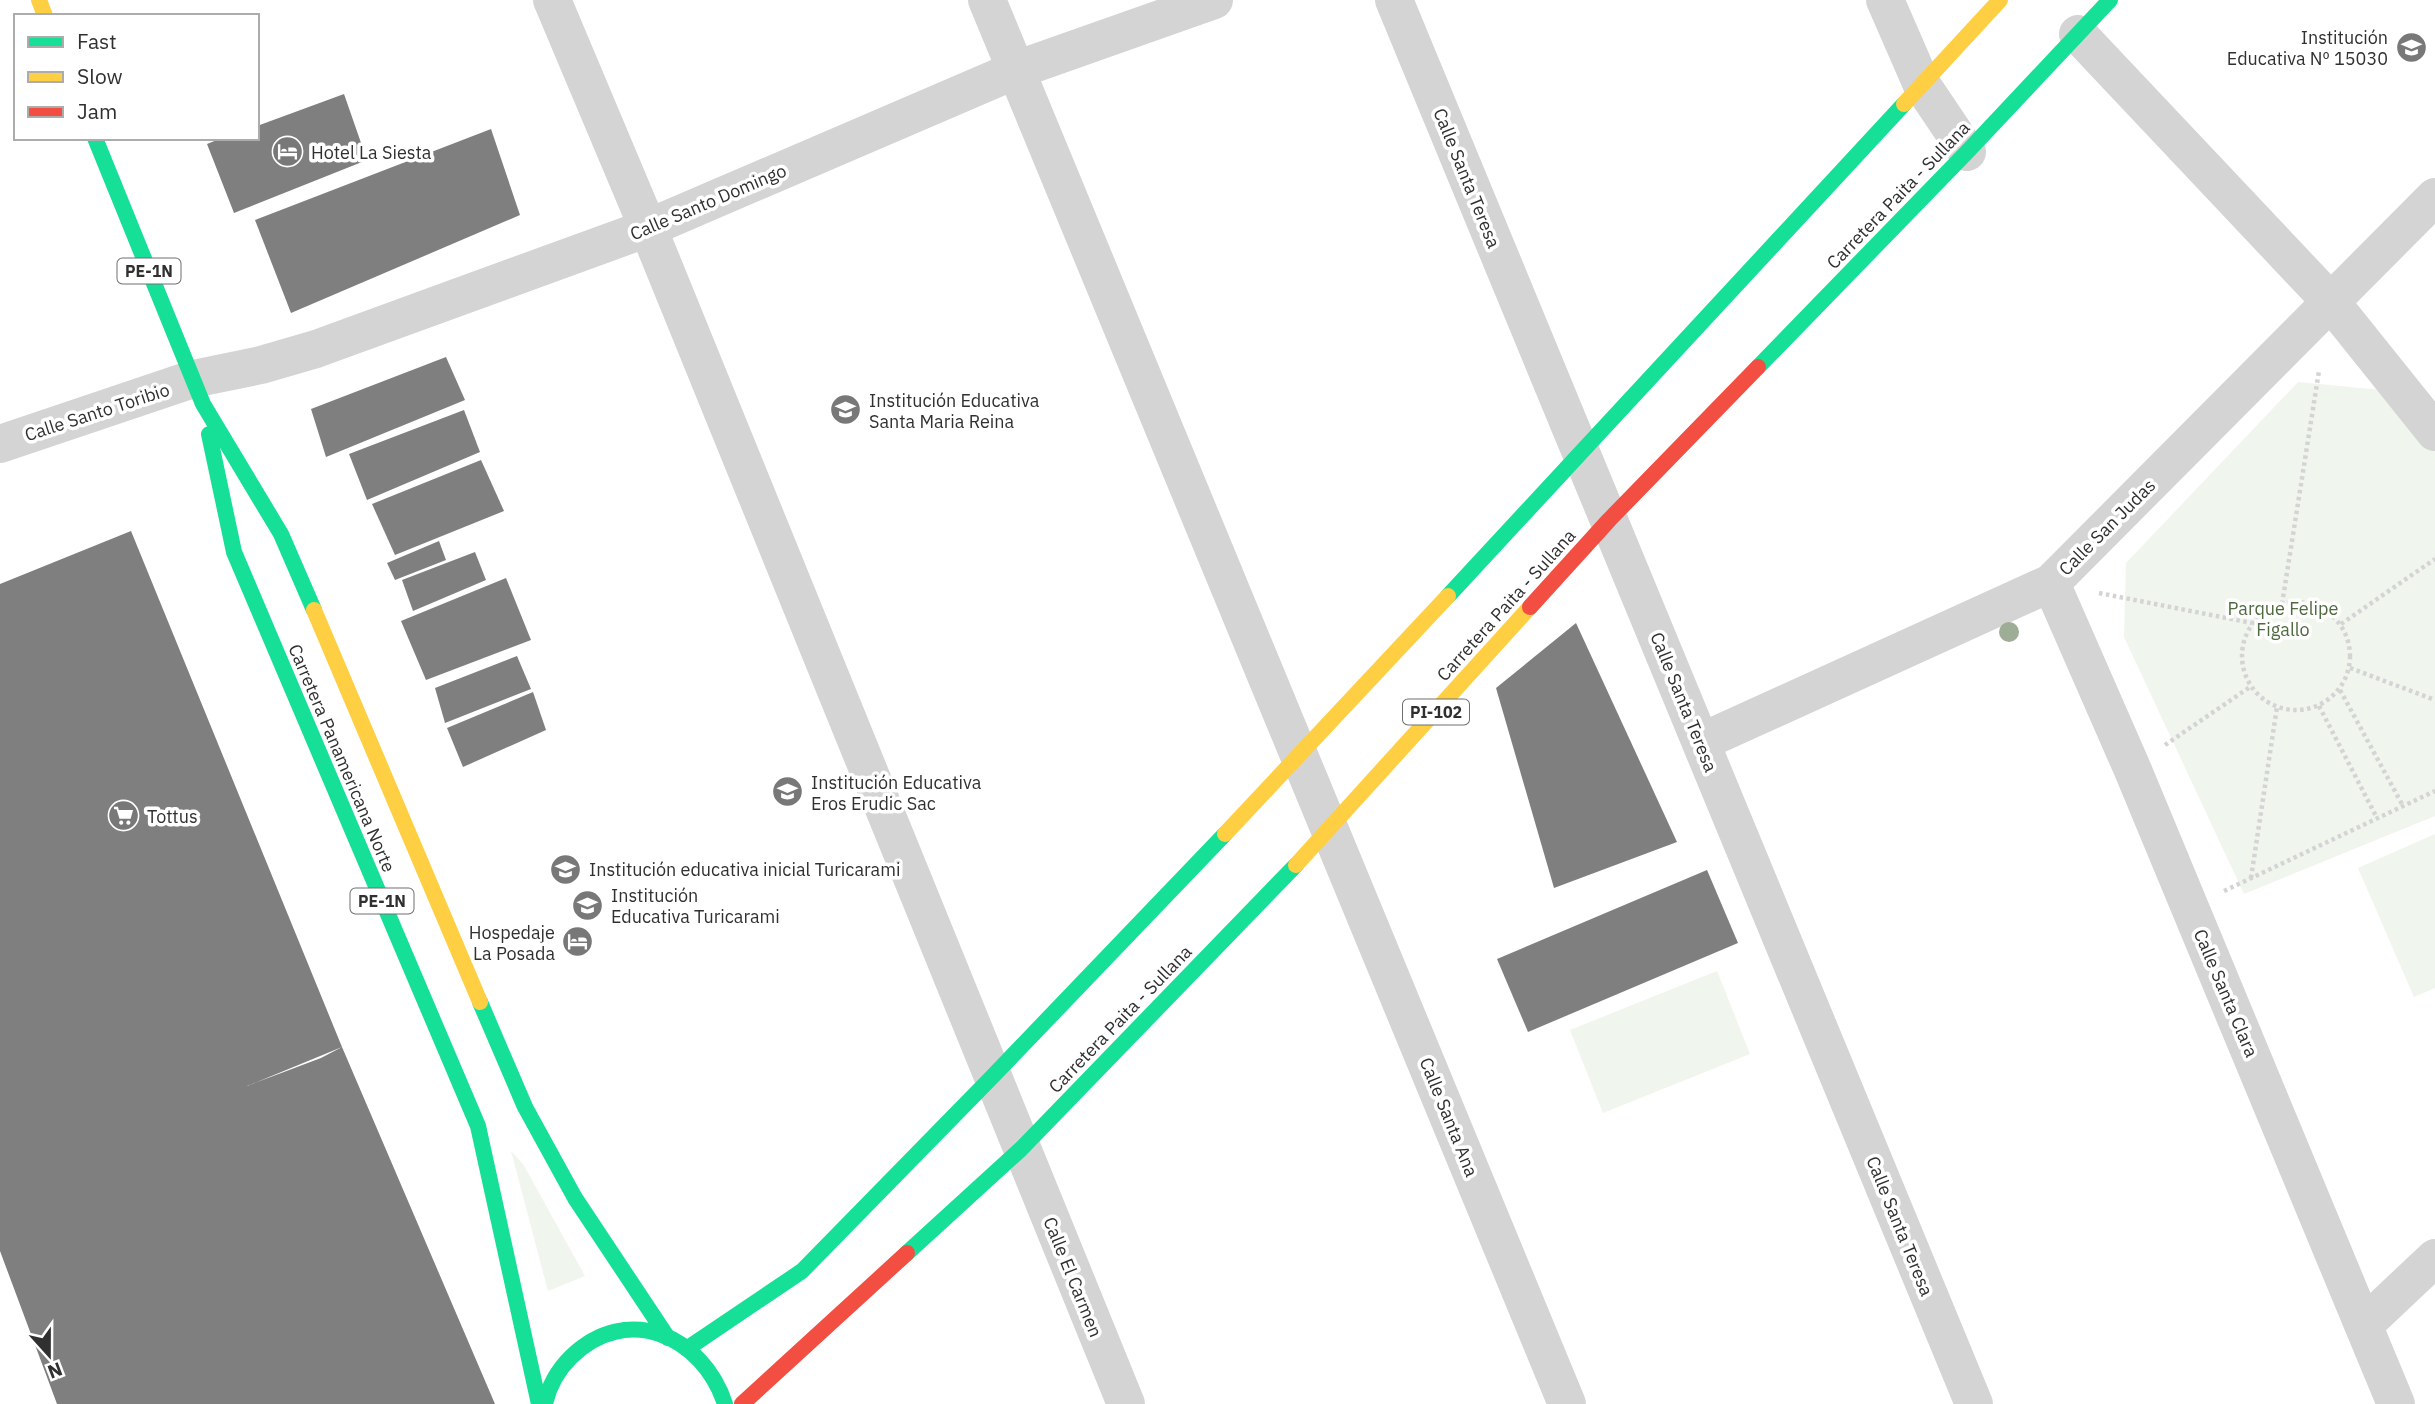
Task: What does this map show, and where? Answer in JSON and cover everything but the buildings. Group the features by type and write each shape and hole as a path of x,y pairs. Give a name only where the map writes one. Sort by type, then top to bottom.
{"main road":[{"path":"688,1348 802,1271 992,1077 1300,756 2000,0"},
{"name":"Carretera Paita - Sullana","path":"742,1404 1021,1149 1330,830 1609,520 1967,152 2110,0"},
{"name":"Carretera Panamericana Norte","path":"96,140 198,392 281,534 525,1107 575,1198 668,1338"},
{"name":"Carretera Panamericana Norte","path":"198,392 234,552 478,1126 539,1404"},
{"name":"PE-1N","path":"545,1404 555,1376 574,1353 597,1338 625,1330 654,1332 699,1356 714,1374 725,1404"}],"street":[{"name":"Calle El Carmen","path":"552,0 648,228 1126,1404"},
{"name":"Calle Santa Ana","path":"987,0 1567,1404"},
{"name":"Calle Santo Domingo","path":"198,392 261,365 316,349 648,228 1016,70 1214,0"},
{"name":"Calle Santa Teresa","path":"1394,0 1974,1404"},
{"path":"1885,0 1922,85 1967,152"},
{"path":"2078,34 2330,301 2435,432"},
{"name":"Calle San Judas","path":"1701,742 2051,583 2435,197"},
{"name":"Calle Santo Toribio","path":"0,444 198,392"},
{"name":"Calle Santa Clara","path":"2051,583 2132,768 2396,1404"},
{"path":"2364,1325 2435,1258"}],"path":[{"path":"2282,604 2319,370"},
{"path":"2340,624 2435,559"},
{"path":"2051,583 2252,623"},
{"path":"2304,602 2324,609 2340,624 2350,645 2350,668 2340,690 2319,706 2298,711 2277,708 2250,687 2242,666 2243,643 2252,623 2266,611 2282,604 2304,602"},
{"path":"2350,668 2435,700"},
{"path":"2132,768 2250,687"},
{"path":"2340,690 2403,806"},
{"path":"2319,706 2376,818"},
{"path":"2251,878 2277,708"},
{"path":"2190,907 2435,791"}],"green space":[{"name":"Parque Felipe Figallo","path":"2298,382 2382,390 2435,450 2435,816 2244,894 2124,637 2126,563"},
{"path":"2435,834 2435,988 2414,997 2358,868"},
{"path":"1717,971 1750,1054 1603,1113 1570,1030"},
{"path":"511,1151 523,1164 585,1276 548,1291"}],"traffic: fast":[{"path":"1758,367 2110,0"},
{"path":"1448,596 1904,104"},
{"path":"96,140 203,404 281,534 314,610"},
{"path":"209,434 234,552 478,1126 539,1404"},
{"path":"688,1348 802,1271 1225,834"},
{"path":"907,1253 1021,1149 1296,865"},
{"path":"480,1002 525,1107 575,1198 668,1338"},
{"path":"545,1404 555,1378 571,1357 593,1340 616,1332 639,1330 661,1334 700,1360 714,1380 725,1404"}],"traffic: slow":[{"path":"39,0 44,14"},
{"path":"1904,104 2000,0"},
{"path":"1225,834 1448,596"},
{"path":"1296,865 1530,607"},
{"path":"314,610 480,1002"}],"traffic: jam":[{"path":"1530,607 1609,520 1758,367"},
{"path":"742,1404 907,1253"}],"place":[{"name":"Institución Educativa Nº 15030","path":"2411,47"},
{"name":"Hotel La Siesta","path":"288,152"},
{"name":"Institución Educativa Santa Maria Reina","path":"846,410"},
{"name":"Institución Educativa Eros Erudic Sac","path":"788,792"},
{"name":"Tottus","path":"124,816"},
{"name":"Institución educativa inicial Turicarami","path":"566,869"},
{"name":"Institución Educativa Turicarami","path":"588,905"},
{"name":"Hospedaje La Posada","path":"578,942"}]}
